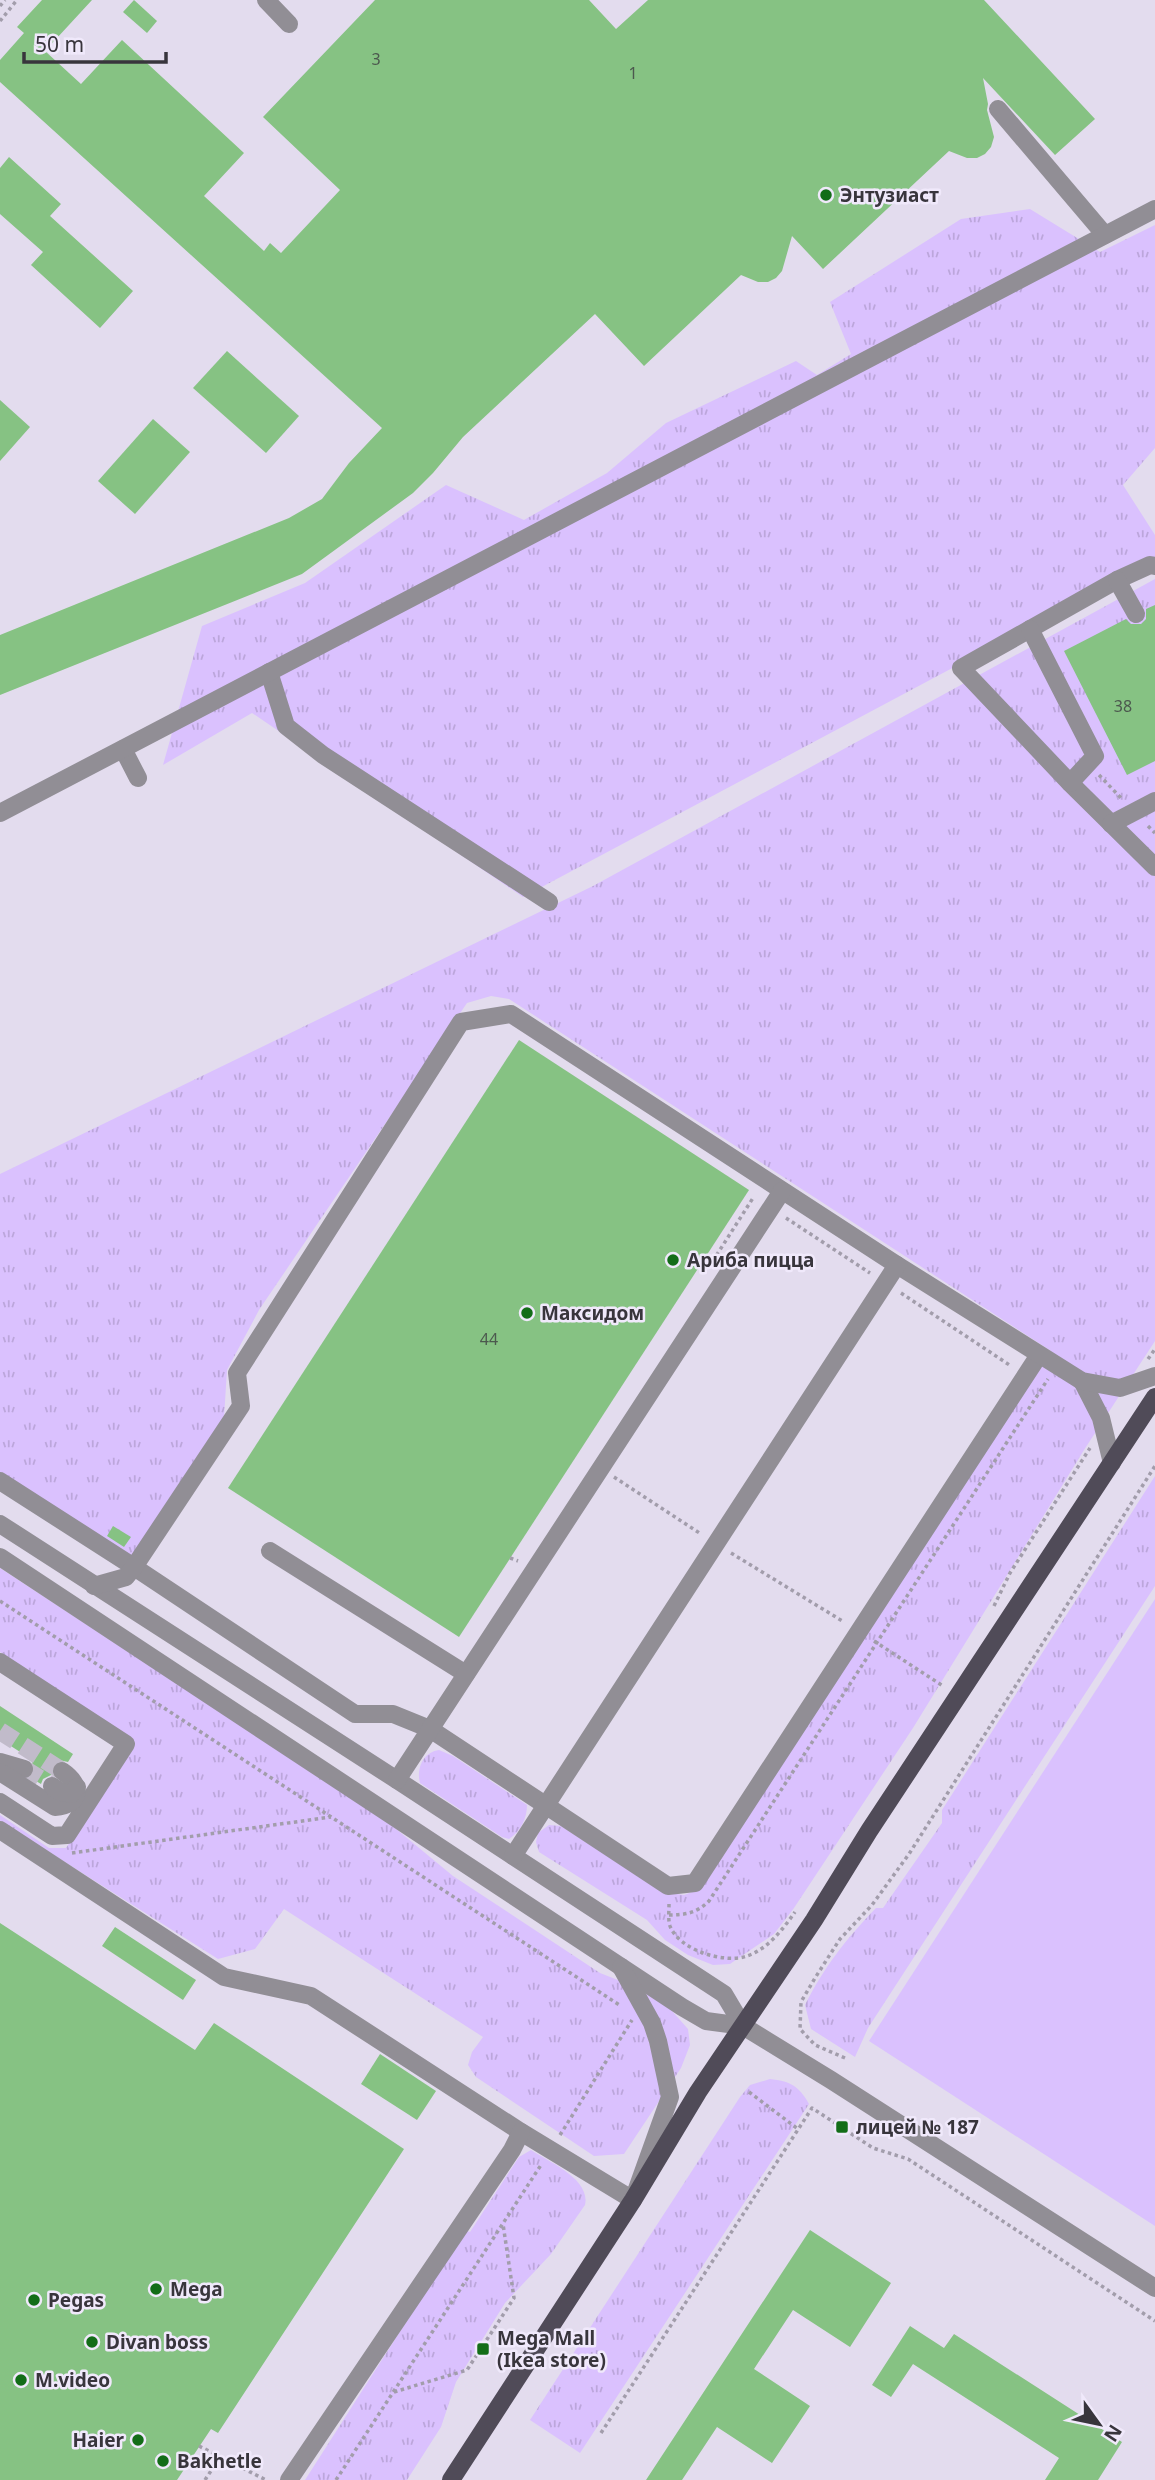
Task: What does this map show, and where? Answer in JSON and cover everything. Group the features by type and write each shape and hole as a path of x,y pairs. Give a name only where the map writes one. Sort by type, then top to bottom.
{"main road":[{"path":"451,2480 633,2200 698,2092 1155,1397"}],"street":[{"path":"266,0 289,24"},
{"path":"998,109 1105,235"},
{"path":"0,813 1155,209"},
{"path":"1155,566 1150,565 1117,580 961,667 1070,783 1155,867"},
{"path":"1117,580 1136,614"},
{"path":"1030,629 1095,756 1070,783"},
{"path":"269,673 286,726 323,755 549,902"},
{"path":"123,749 138,778"},
{"path":"1111,824 1155,801"},
{"path":"94,1586 126,1577 241,1406 237,1373 461,1022 511,1014 897,1265 1082,1381 1120,1388 1149,1371"},
{"path":"397,1780 782,1191"},
{"path":"513,1856 897,1265"},
{"path":"0,1481 355,1714 393,1714 430,1729 668,1886 695,1882 1039,1355"},
{"path":"1082,1381 1101,1418 1112,1463"},
{"path":"0,1524 724,1994 743,2026"},
{"path":"271,1551 466,1674"},
{"path":"0,1557 706,2021 743,2026 1155,2288"},
{"path":"0,1662 126,1744 67,1835 52,1836 0,1802"},
{"path":"0,1762 24,1769"},
{"path":"0,1772 55,1807 64,1807 76,1795 77,1787 73,1778 62,1771"},
{"path":"52,1786 71,1794 77,1787"},
{"path":"0,1830 224,1977 311,1996 550,2151 633,2200 670,2097 659,2041 620,1964"},
{"path":"289,2480 512,2150 521,2132"}],"path":[{"path":"0,6 5,0"},
{"path":"0,21 17,0"},
{"path":"778,1213 875,1276"},
{"path":"895,1289 1013,1367"},
{"path":"1149,1371 1155,1349"},
{"path":"669,1915 686,1914 701,1909 709,1901 1042,1387 1048,1379 1054,1382"},
{"path":"989,1616 1010,1573 1089,1450 1101,1418"},
{"path":"845,2058 815,2045 800,2029 801,2002 840,1939 872,1905 909,1854 1155,1466"},
{"path":"600,1468 943,1686 949,1676"},
{"path":"0,1601 623,2008"},
{"path":"43,1858 332,1817"},
{"path":"668,1886 669,1924 676,1937 710,1957 746,1957 765,1946 781,1931 798,1908"},
{"path":"336,2480 635,2015 640,2026"},
{"path":"749,2092 798,2129"},
{"path":"601,2433 812,2108 873,2148 908,2159 1155,2321"},
{"path":"391,2393 467,2370 514,2298 502,2222"},
{"path":"199,2446 266,2480"},
{"path":"205,2480 220,2457"}],"green space":[{"path":"1030,209 1100,252 1155,225 1155,448 1123,485 1155,535 1155,560 523,897 252,713 163,765 202,626 305,583 446,485 524,520 607,473 666,423 796,361 817,375 851,354 830,302 961,219"},
{"path":"1155,579 1155,1341 1084,1450 913,1728 774,1934 730,1964 713,1965 688,1955 665,1940 647,1920 539,1852 536,1842 538,1833 549,1825 561,1826 663,1892 684,1895 700,1889 1051,1351 509,999 491,996 467,1003 259,1310 227,1370 224,1418 138,1550 127,1559 0,1476 0,1174 593,886"},
{"path":"1155,1476 1155,1586 868,2028 855,2057 811,2029 805,2005 836,1954 876,1908 883,1908 942,1823 942,1810"},
{"path":"0,1568 384,1819 453,1876 600,1973 641,1989 665,2003 688,2029 690,2045 681,2068 624,2154 594,2156 476,2077 468,2065 472,2052 483,2037 284,1909 255,1949 218,1959 0,1821 0,1815 49,1848 66,1848 132,1750 126,1737 0,1652"},
{"path":"1155,1599 1155,2226 869,2041"},
{"path":"439,1750 453,1756 527,1805 522,1824 513,1836 509,1839 502,1837 420,1783 422,1762 433,1751"},
{"path":"770,2079 793,2086 809,2104 580,2453 530,2420 740,2097 750,2085"},
{"path":"531,2150 575,2179 582,2187 585,2205 551,2254 505,2303 456,2382 441,2427 407,2480 305,2480 465,2230 470,2232 519,2157"}],"building":[{"path":"42,0 92,0 45,51 81,84 122,40 244,153 204,196 264,251 270,243 281,253 340,190 263,117 375,0 589,0 616,29 648,0 984,0 1095,119 1055,155 983,78 994,137 991,147 977,158 967,158 949,151 823,269 792,236 782,271 776,278 768,282 758,282 741,275 644,366 595,314 463,437 413,493 302,574 0,695 0,635 289,518 322,499 349,463 382,428 0,82 0,60 24,33 17,27"},
{"path":"134,0 157,21 147,33 123,12"},
{"path":"9,157 61,204 50,216 133,291 100,328 31,265 43,252 0,214 0,168"},
{"path":"227,351 299,416 266,453 193,388"},
{"path":"0,400 30,427 0,461"},
{"path":"153,419 190,452 135,514 98,481"},
{"path":"1155,605 1155,761 1127,775 1064,651 1126,619 1131,624 1141,624 1146,619 1146,609"},
{"path":"519,1040 749,1190 459,1637 228,1488"},
{"path":"113,1526 131,1537 124,1547 107,1536"},
{"path":"0,1706 73,1754 68,1762 59,1760 54,1763 51,1775 43,1779 41,1784 31,1778 35,1772 31,1759 0,1739"},
{"name":"Mega","path":"0,1923 195,2050 214,2023 404,2149 218,2433 211,2429 177,2480 0,2480"},
{"path":"115,1927 196,1980 183,2000 102,1946"},
{"path":"380,2054 436,2091 417,2120 361,2084"},
{"path":"810,2230 891,2283 850,2347 793,2310 754,2369 810,2406 772,2463 717,2427 682,2480 646,2480"},
{"path":"910,2326 944,2348 954,2334 1122,2442 1098,2480 1045,2480 1059,2458 913,2364 891,2397 872,2385"}],"tunnel":[{"path":"0,1731 62,1771"},
{"path":"24,1769 52,1786"}],"place":[{"name":"Энтузиаст","path":"826,195"},
{"name":"Ариба пицца","path":"673,1260"},
{"name":"Максидом","path":"527,1313"},
{"name":"лицей № 187","path":"842,2127"},
{"name":"Mega","path":"156,2289"},
{"name":"Pegas","path":"34,2300"},
{"name":"Divan boss","path":"92,2342"},
{"name":"Mega Mall (Ikea store)","path":"483,2349"},
{"name":"M.video","path":"21,2380"},
{"name":"Haier","path":"138,2440"},
{"name":"Bakhetle","path":"163,2461"}]}
